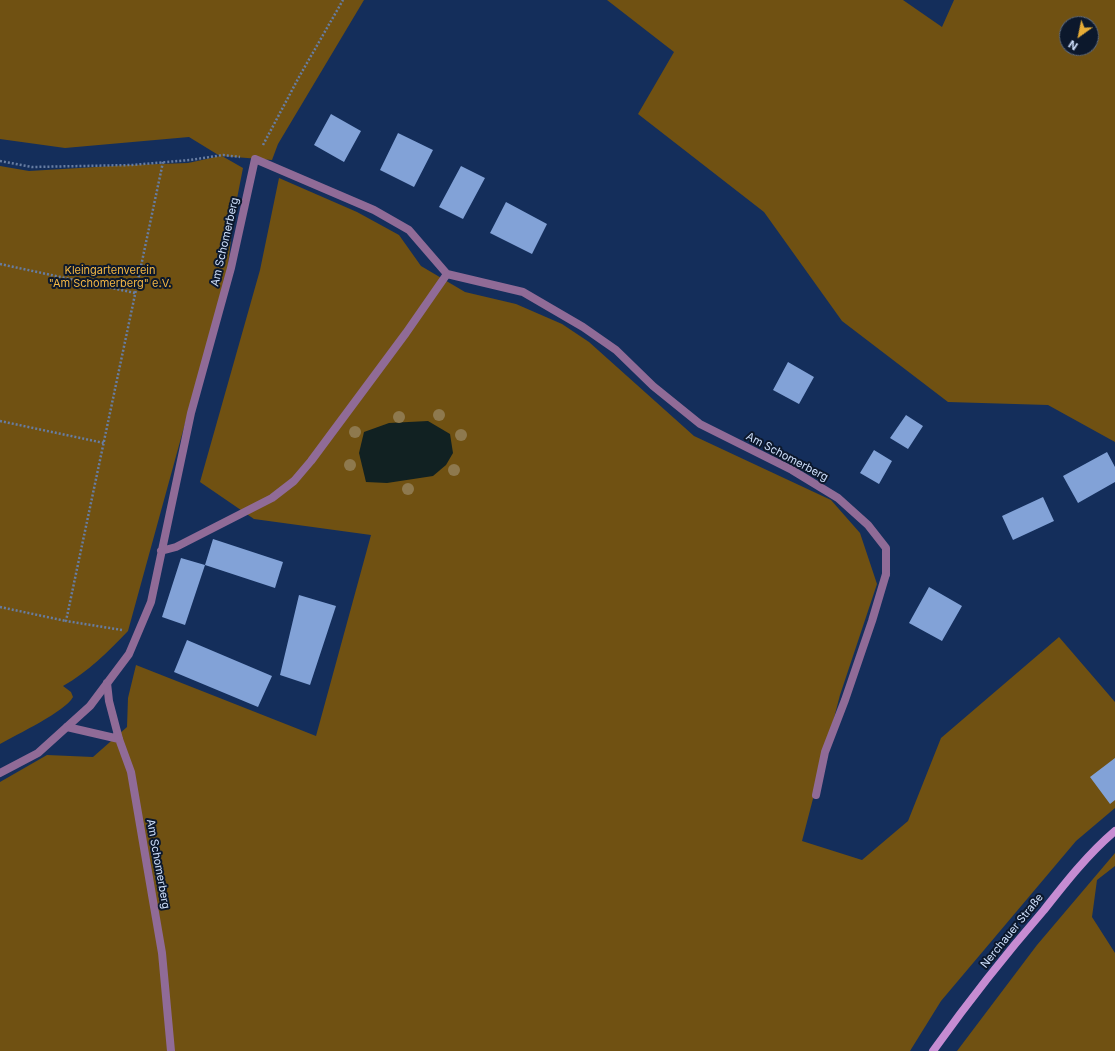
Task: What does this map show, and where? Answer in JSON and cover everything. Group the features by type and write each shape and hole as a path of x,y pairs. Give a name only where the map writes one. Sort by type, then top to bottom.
{"main road":[{"name":"Nerchauer Straße","path":"933,1051 1008,952 1083,862 1115,831"}],"street":[{"path":"162,551 176,547 272,498 294,481 316,454 401,339 447,274 409,230 374,210 255,159"},
{"name":"Am Schomerberg","path":"0,773 38,753 90,706 128,654 151,602 191,414 231,268 255,159"},
{"name":"Am Schomerberg","path":"447,274 523,292 583,327 616,350 653,386 700,424 792,470 838,498 868,525 886,548 886,574 862,650 825,752 816,795"},
{"name":"Am Schomerberg","path":"107,683 109,701 119,739 131,772 162,953 171,1051"},
{"path":"67,726 119,739"}],"path":[{"path":"0,161 32,167 132,165 190,160 223,155 255,159 299,77 343,0"},
{"path":"66,621 162,162"},
{"path":"0,264 135,293"},
{"path":"0,422 104,443"},
{"path":"0,606 66,621 137,633"}],"green space":[{"name":"Kleingartenverein \"Am Schomerberg\" e.V.","path":"0,0 364,0 278,144 272,160 222,156 243,168 233,219 228,267 128,631 90,668 63,686 71,692 73,697 69,703 51,716 0,744 0,166 29,171 188,163 220,156 189,137 65,148 0,139"},
{"path":"607,0 903,0 942,27 954,0 1115,0 1115,442 1048,405 948,402 842,321 764,212 638,114 674,52"},
{"path":"279,178 357,212 399,235 421,266 465,292 516,304 562,324 589,342 694,436 831,500 860,533 877,584 840,695 802,841 862,860 908,821 941,738 1059,637 1115,702 1115,808 1076,841 941,1001 910,1051 0,1051 0,782 47,755 93,757 127,727 128,698 136,665 316,736 371,535 254,519 200,482 260,270"},
{"path":"1115,853 1115,866 1097,880 1092,917 1115,953 1115,1051 957,1051 1037,945"}],"shaded area":[{"path":"428,421 450,434 453,453 446,465 433,476 387,483 366,482 359,453 364,432 389,423"}],"building":[{"path":"331,114 361,131 344,162 314,145"},
{"path":"398,133 433,150 414,187 380,170"},
{"path":"461,166 485,178 463,219 439,207"},
{"path":"506,202 547,224 532,254 490,233"},
{"path":"788,362 814,377 799,404 773,390"},
{"path":"906,415 923,426 908,449 890,438"},
{"path":"874,450 892,461 879,484 860,473"},
{"path":"1107,452 1115,467 1115,482 1078,503 1063,476"},
{"path":"1043,497 1054,521 1013,540 1002,516"},
{"path":"213,539 283,562 275,588 205,565"},
{"path":"181,558 205,565 185,625 162,617"},
{"path":"929,587 962,606 942,641 909,623"},
{"path":"299,595 336,606 310,685 280,675"},
{"path":"187,640 272,676 258,707 174,672"},
{"path":"1115,758 1115,800 1110,804 1090,777"}]}
